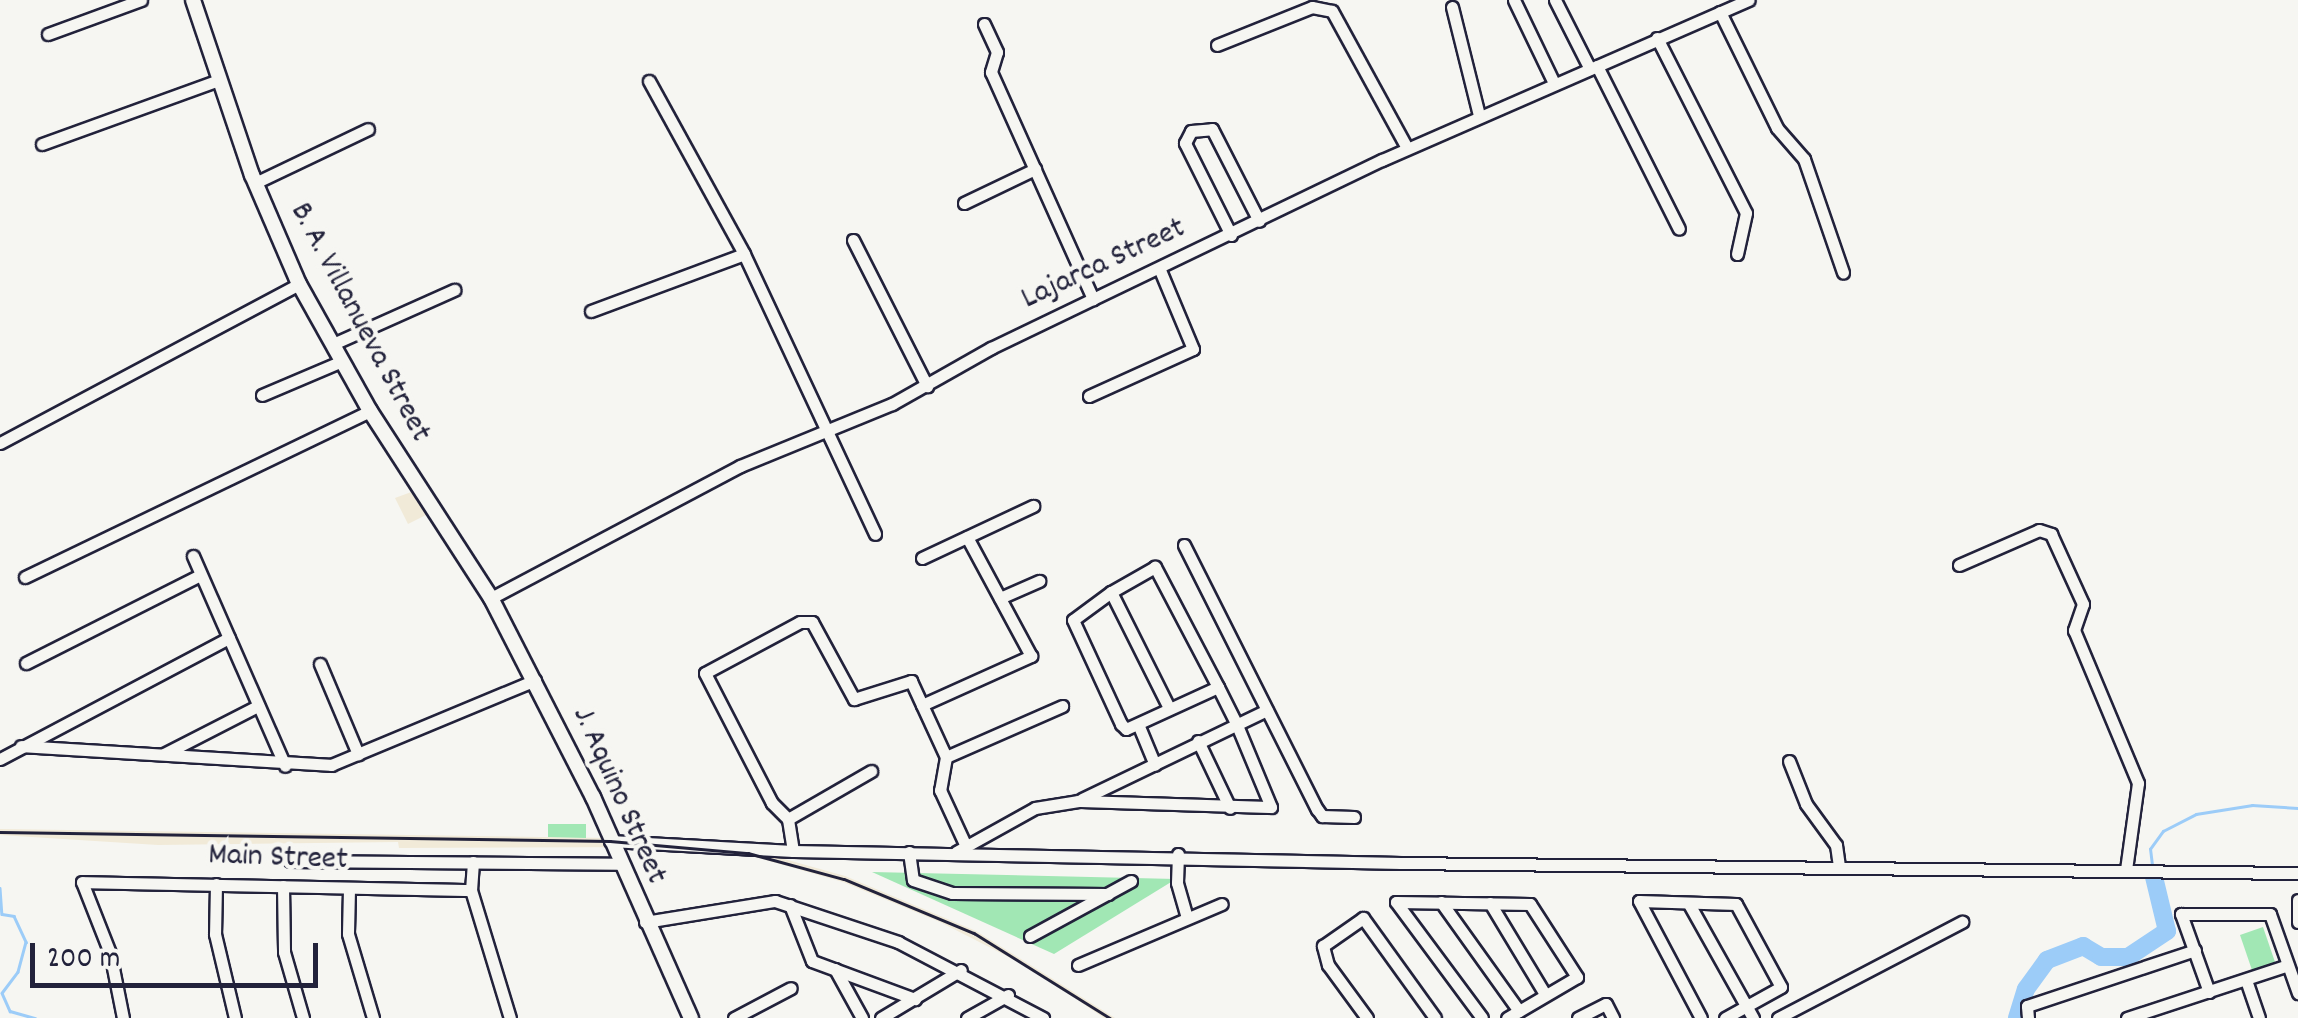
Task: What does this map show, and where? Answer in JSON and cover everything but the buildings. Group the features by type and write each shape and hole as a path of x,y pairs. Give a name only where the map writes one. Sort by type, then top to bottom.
{"street":[{"path":"48,34 141,0"},
{"name":"B. A. Villanueva Street","path":"194,0 255,182 299,284 370,411 492,598"},
{"path":"1514,0 1554,83"},
{"path":"1555,0 1679,229"},
{"name":"Lajarca Street","path":"492,598 740,466 927,386 1092,299 1160,270 1407,148 1749,0"},
{"path":"1216,44 1312,7 1329,10 1363,58 1407,148"},
{"path":"1452,7 1478,115"},
{"path":"1720,12 1777,128 1804,159 1843,272"},
{"path":"984,24 997,52 991,72 1092,299"},
{"path":"1657,38 1746,213 1737,254"},
{"path":"42,144 219,80"},
{"path":"649,81 744,254 830,429 875,534"},
{"path":"255,182 368,130"},
{"path":"1231,235 1185,143 1191,131 1212,130 1258,221"},
{"path":"964,202 1036,169"},
{"path":"853,240 927,386"},
{"path":"591,311 744,254"},
{"path":"1089,396 1193,350 1160,270"},
{"path":"0,443 299,284"},
{"path":"333,344 454,290"},
{"path":"262,395 342,361"},
{"path":"25,577 370,411"},
{"path":"922,558 1033,506"},
{"path":"1959,565 2039,530 2051,534 2083,604 2074,630 2138,782 2127,870"},
{"path":"922,705 1032,656 967,537"},
{"path":"1184,545 1322,816 1354,817"},
{"path":"193,556 285,766"},
{"path":"960,848 1034,808 1078,801 1271,807 1236,723 1218,687 1156,567 1111,592 1078,614 1074,629 1121,724 1138,724 1218,687"},
{"path":"26,663 200,574"},
{"path":"1000,598 1039,580"},
{"path":"1111,592 1169,708"},
{"name":"J. Aquino Street","path":"492,598 535,680 690,1018"},
{"path":"793,851 788,819 772,803 704,672 800,622 812,622 854,699 911,681 946,757 940,790 960,848"},
{"path":"0,758 229,638"},
{"path":"320,664 358,754"},
{"path":"21,746 285,766 332,765 535,680"},
{"path":"161,756 258,706"},
{"path":"946,757 1062,706"},
{"path":"1078,801 1266,710"},
{"path":"1138,724 1155,765"},
{"path":"1198,740 1230,808"},
{"path":"1789,761 1806,804 1836,845 1838,866"},
{"path":"788,819 871,771"},
{"path":"610,840 793,851 909,852 960,848 2298,872"},
{"path":"909,852 913,880 952,893 1108,894"},
{"path":"1178,854 1177,883 1187,918"},
{"path":"290,861 618,864"},
{"path":"473,862 472,890 510,1018"},
{"path":"1030,936 1131,881"},
{"name":"Main Street","path":"123,1018 110,953 82,882 472,890"},
{"path":"216,884 218,952 234,1018"},
{"path":"283,886 284,952 303,1018"},
{"path":"349,889 348,934 373,1018"},
{"path":"645,922 762,900 790,905 961,970 1043,1018"},
{"path":"2298,900 2298,922"},
{"path":"1482,1018 1396,902 1530,904 1578,977 1507,1018"},
{"path":"1440,902 1519,1011"},
{"path":"1701,1018 1639,902 1736,904 1781,987 1750,1012 1725,1018"},
{"path":"1490,903 1545,994"},
{"path":"1078,965 1222,904"},
{"path":"1689,904 1750,1012"},
{"path":"790,905 805,954 916,999"},
{"path":"2209,992 2181,914 2270,914 2298,993"},
{"path":"1367,1018 1328,965 1323,946 1363,918 1435,1018"},
{"path":"1778,1018 1962,922"},
{"path":"2028,1018 2027,1006 2195,950"},
{"path":"2127,1018 2288,964"},
{"path":"835,969 862,1018"},
{"path":"881,1018 961,970"},
{"path":"2246,980 2258,1018"},
{"path":"734,1018 792,988"},
{"path":"967,1018 1008,995"},
{"path":"1578,1018 1606,1004 1613,1018"}],"shaded area":[{"path":"414,491 428,514 408,524 395,498"},
{"path":"0,829 607,838 749,849 845,876 976,931 1115,1018 1104,1018 1034,970 940,922 843,882 748,855 659,847 399,848 398,842 158,845 0,835"}],"green space":[{"path":"548,824 586,824 586,838 548,837"},
{"path":"872,872 1176,879 1054,954"},
{"path":"2263,927 2276,965 2253,973 2240,935"}],"waterway":[{"path":"2152,865 2150,849 2163,831 2196,814 2252,805 2298,808"},
{"path":"2017,1018 2026,989 2047,960 2083,946 2101,957 2128,957 2167,931 2154,877"},
{"path":"0,888 2,914 14,916 26,942 18,972 2,993 10,1011 35,1018"}],"railway":[{"path":"0,832 610,841 748,853 844,879 974,933 1110,1018"}]}
